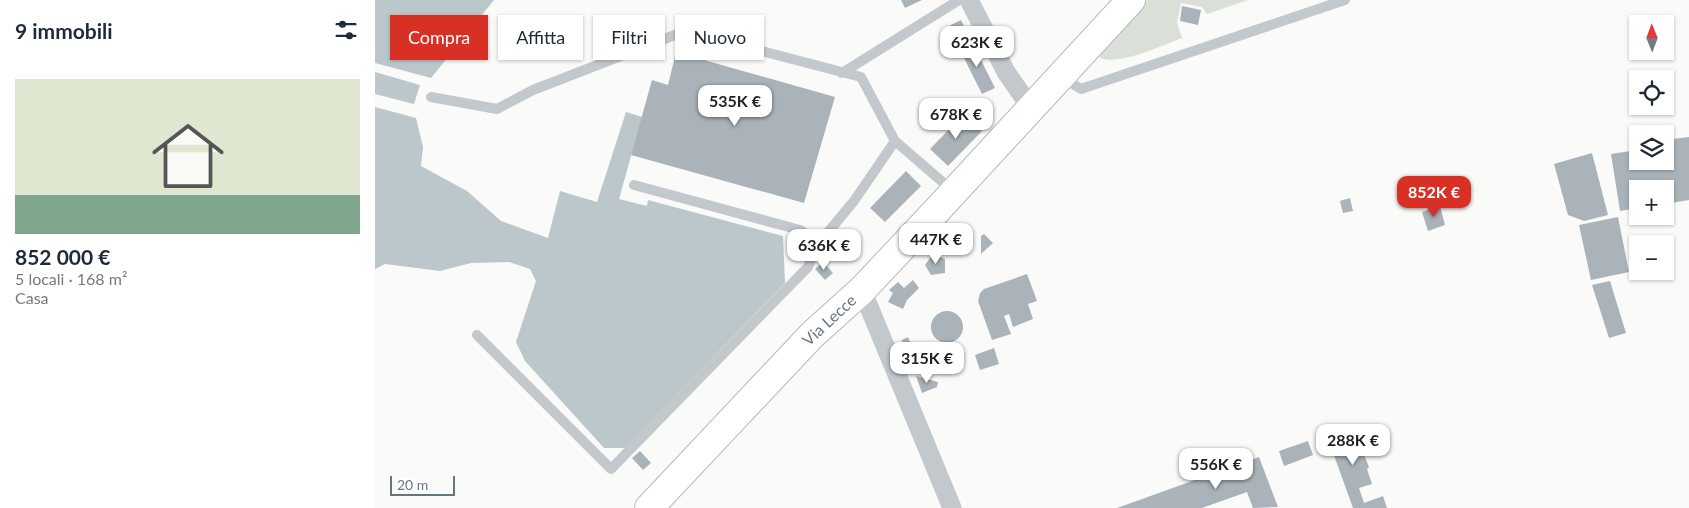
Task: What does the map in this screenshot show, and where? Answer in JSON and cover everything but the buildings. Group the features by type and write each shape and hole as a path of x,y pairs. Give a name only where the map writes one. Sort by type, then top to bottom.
{"main road":[{"name":"Via Lecce","path":"649,508 812,335 861,290 954,192 1131,0"}],"street":[{"path":"969,0 1006,72 1031,108"},
{"path":"861,290 952,508"}],"lane":[{"path":"842,73 959,0"},
{"path":"1061,76 1081,89 1345,0"},
{"path":"431,97 497,109 533,90 685,31 861,77 895,141 954,192"},
{"path":"477,335 611,470 808,267 819,243 854,201 895,141"},
{"path":"634,186 800,230 819,243"}],"shaded area":[{"path":"375,0 494,0 482,15 390,15 390,60 446,60 431,78 375,63"},
{"path":"1147,0 1248,0 1207,14 1202,7 1181,3 1177,23 1182,38 1153,50 1129,57 1108,60 1100,58 1104,44 1110,36"},
{"path":"375,72 420,85 414,104 375,94"},
{"path":"375,107 416,118 423,147 421,166 467,191 501,221 548,238 560,191 597,202 626,112 642,117 619,199 647,206 648,200 783,236 785,283 625,448 604,448 525,361 516,342 536,281 530,269 509,262 471,263 440,271 385,264 375,269"}]}
